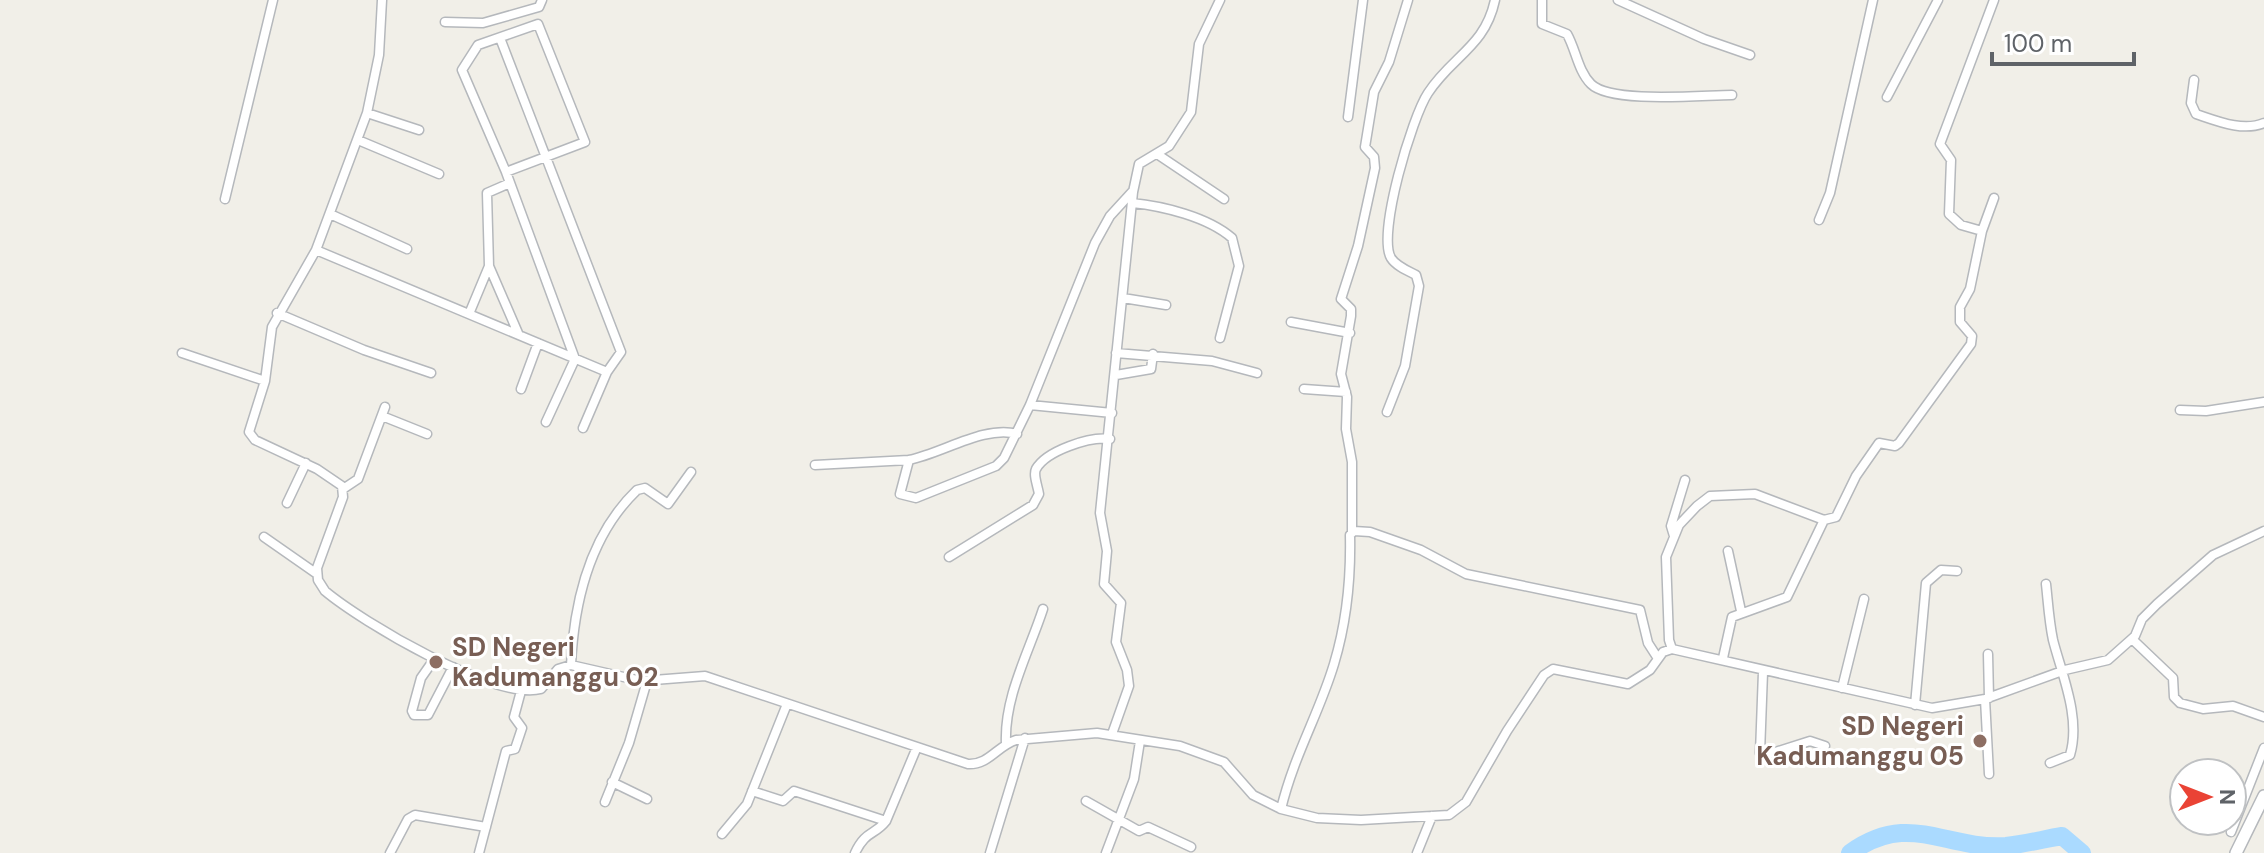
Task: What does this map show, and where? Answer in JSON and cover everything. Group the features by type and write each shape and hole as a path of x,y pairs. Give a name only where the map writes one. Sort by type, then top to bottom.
{"street":[{"path":"225,199 273,0"},
{"path":"343,489 306,463 250,435 249,428 265,381 270,337 277,313 316,250 367,113 379,55 382,0"},
{"path":"445,22 483,23 539,7 542,0"},
{"path":"1112,734 1129,681 1116,642 1121,603 1104,584 1107,551 1100,513 1102,464 1110,439 1117,321 1123,298 1133,192 1139,164 1169,146 1191,112 1199,44 1220,0"},
{"path":"1348,117 1363,0"},
{"path":"1281,809 1300,744 1335,663 1349,597 1352,462 1346,429 1346,392 1341,374 1350,333 1351,309 1341,299 1358,246 1376,160 1365,147 1367,117 1408,0"},
{"path":"1387,412 1405,366 1419,286 1416,275 1394,263 1389,252 1392,207 1405,148 1419,105 1435,82 1480,39 1495,0"},
{"path":"1542,0 1542,24 1567,34 1584,73 1599,90 1664,96 1732,95"},
{"path":"1618,0 1704,39 1750,55"},
{"path":"1819,220 1828,197 1873,0"},
{"path":"1887,97 1938,0"},
{"path":"1982,231 1961,225 1949,214 1951,160 1940,144 1994,0"},
{"path":"506,172 585,142 538,24 478,45 462,70 506,172 575,359 546,422"},
{"path":"500,38 621,352 607,372 583,428"},
{"path":"2194,80 2191,103 2196,114 2239,126 2255,127 2264,123"},
{"path":"367,113 419,130"},
{"path":"358,140 439,174"},
{"path":"1157,154 1224,199"},
{"path":"510,183 487,193 489,266 518,334"},
{"path":"909,460 900,494 916,498 996,466 1017,434 1030,405 1095,243 1110,216 1133,192"},
{"path":"1672,649 1668,628 1666,557 1686,515 1710,496 1737,493 1755,494 1824,520 1836,517 1856,476 1879,443 1895,446 1899,443 1971,344 1972,336 1960,322 1960,307 1976,269 1982,231 1994,198"},
{"path":"1132,203 1172,211 1218,228 1232,238 1239,266 1220,338"},
{"path":"330,214 407,249"},
{"path":"316,250 607,372"},
{"path":"469,314 489,266"},
{"path":"1123,298 1166,305"},
{"path":"277,313 364,350 431,373"},
{"path":"1291,322 1350,333"},
{"path":"521,389 538,343"},
{"path":"182,353 265,381"},
{"path":"1116,353 1212,361 1257,373"},
{"path":"1116,375 1151,369 1153,354"},
{"path":"1304,389 1346,392"},
{"path":"2180,410 2206,411 2264,402"},
{"path":"1030,405 1112,413"},
{"path":"427,434 383,412 358,479 343,489 317,574 320,584 333,597 435,658 488,683 521,691 541,689 558,669 571,665 647,681 705,676 975,765 984,762 1006,743 1025,738 1112,734 1180,746 1217,758 1230,767 1253,795 1281,809 1329,820 1449,815 1466,802 1548,671 1561,669 1628,684 1650,670 1657,657 1672,649 1723,658 1763,672 1915,705 1943,708 1987,698 2065,670 2102,663 2132,639 2142,619 2213,555 2264,531"},
{"path":"815,465 909,460 943,452 997,430 1017,434"},
{"path":"949,557 1033,505 1039,494 1035,475 1039,466 1083,439 1110,439"},
{"path":"287,503 306,463"},
{"path":"571,665 578,597 603,536 637,490 645,488 668,504 691,472"},
{"path":"1674,536 1671,526 1685,480"},
{"path":"1723,658 1729,621 1741,611 1787,597 1824,520"},
{"path":"1352,532 1370,532 1421,550 1466,574 1488,580 1605,604 1634,606 1640,610 1648,643 1657,657"},
{"path":"264,537 317,574"},
{"path":"1728,551 1741,611"},
{"path":"1915,705 1926,583 1941,570 1957,571"},
{"path":"2046,584 2054,641 2065,670 2072,748 2064,760 2050,763"},
{"path":"1842,688 1864,599"},
{"path":"1006,743 1007,717 1015,687 1043,609"},
{"path":"2132,639 2173,678 2174,697 2180,703 2203,709 2233,706 2264,717"},
{"path":"1988,654 1989,774"},
{"path":"435,658 421,678 412,711 414,715 428,715 453,667"},
{"path":"1763,672 1760,753 1766,755 1810,741 1825,746"},
{"path":"605,802 629,743 647,681"},
{"path":"479,853 506,751 515,749 521,738 522,728 514,717 521,691"},
{"path":"722,834 742,813 787,704"},
{"path":"990,853 1025,738"},
{"path":"1106,853 1134,779 1140,741"},
{"path":"855,853 866,834 886,821 905,782 917,747"},
{"path":"2248,789 2264,748"},
{"path":"612,782 647,799"},
{"path":"752,791 783,801 794,791 886,821"},
{"path":"2236,853 2264,796"},
{"path":"1086,801 1139,831 1148,828 1191,847"},
{"path":"390,853 408,819 415,815 486,827"},
{"path":"1417,853 1432,816"}],"waterway":[{"path":"1850,853 1891,834 1909,833 1984,846 2006,846 2062,836 2082,853"}],"place":[{"name":"SD Negeri Kadumanggu 02","path":"436,662"},
{"name":"SD Negeri Kadumanggu 05","path":"1980,741"}]}
